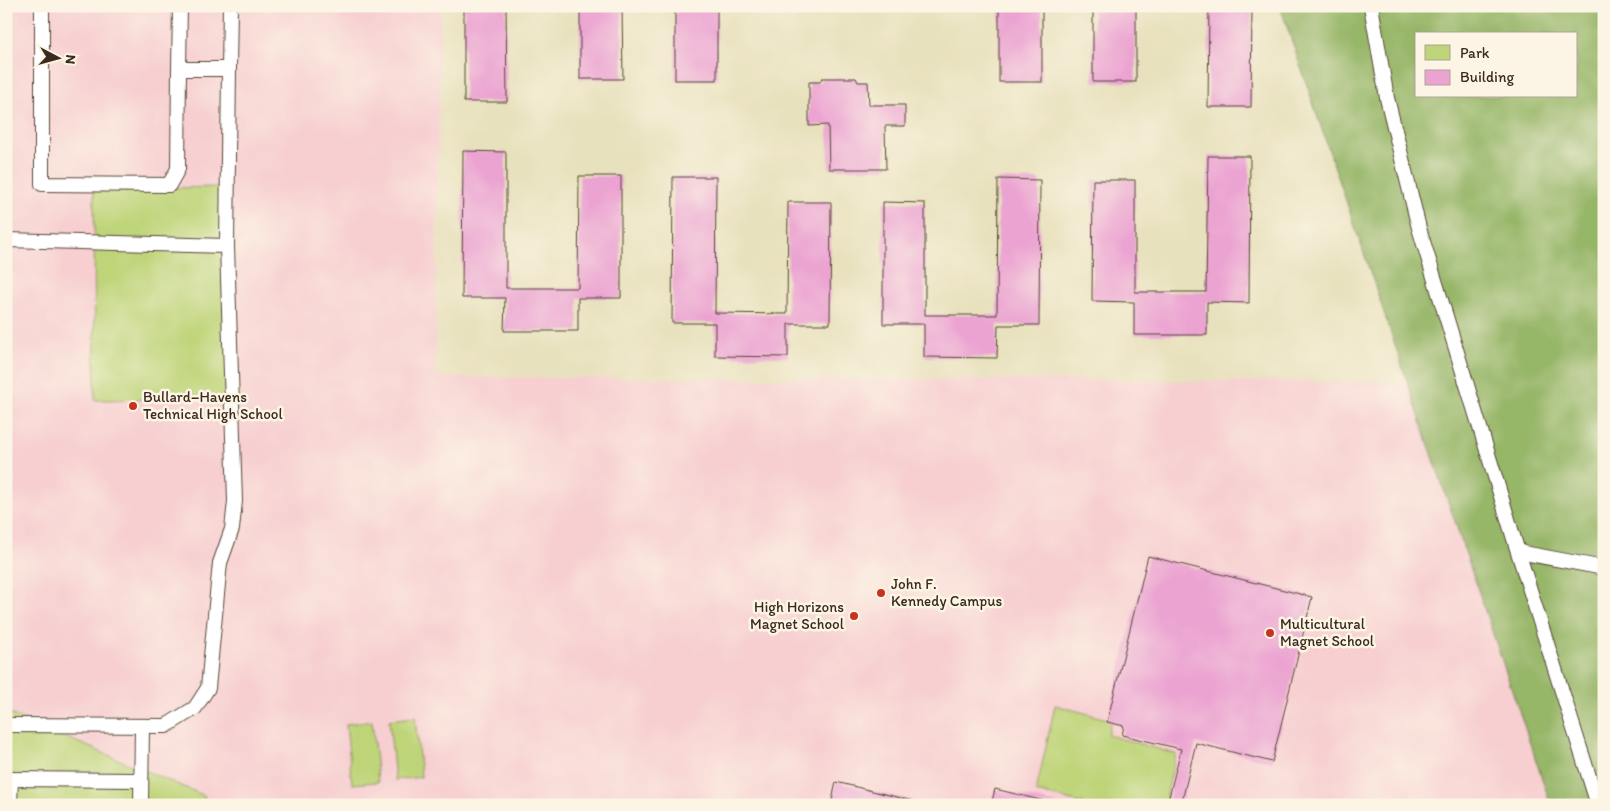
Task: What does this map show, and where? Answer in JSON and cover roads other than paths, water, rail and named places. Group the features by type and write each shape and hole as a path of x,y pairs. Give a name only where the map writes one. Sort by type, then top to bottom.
{"lane":[{"path":"42,6 42,184 169,185 178,169 180,6"},
{"path":"6,725 166,726 195,708 208,688 220,563 232,529 235,501 227,246 230,6"},
{"path":"1371,6 1387,98 1419,228 1598,805"},
{"path":"179,69 229,69"},
{"path":"6,240 227,246"},
{"path":"1518,552 1604,568"},
{"path":"141,805 142,726"},
{"path":"10,805 9,779 141,780"}],"place":[{"name":"Bullard–Havens Technical High School","path":"133,406"},
{"name":"John F. Kennedy Campus","path":"881,593"},
{"name":"High Horizons Magnet School","path":"854,616"},
{"name":"Multicultural Magnet School","path":"1270,633"}]}
